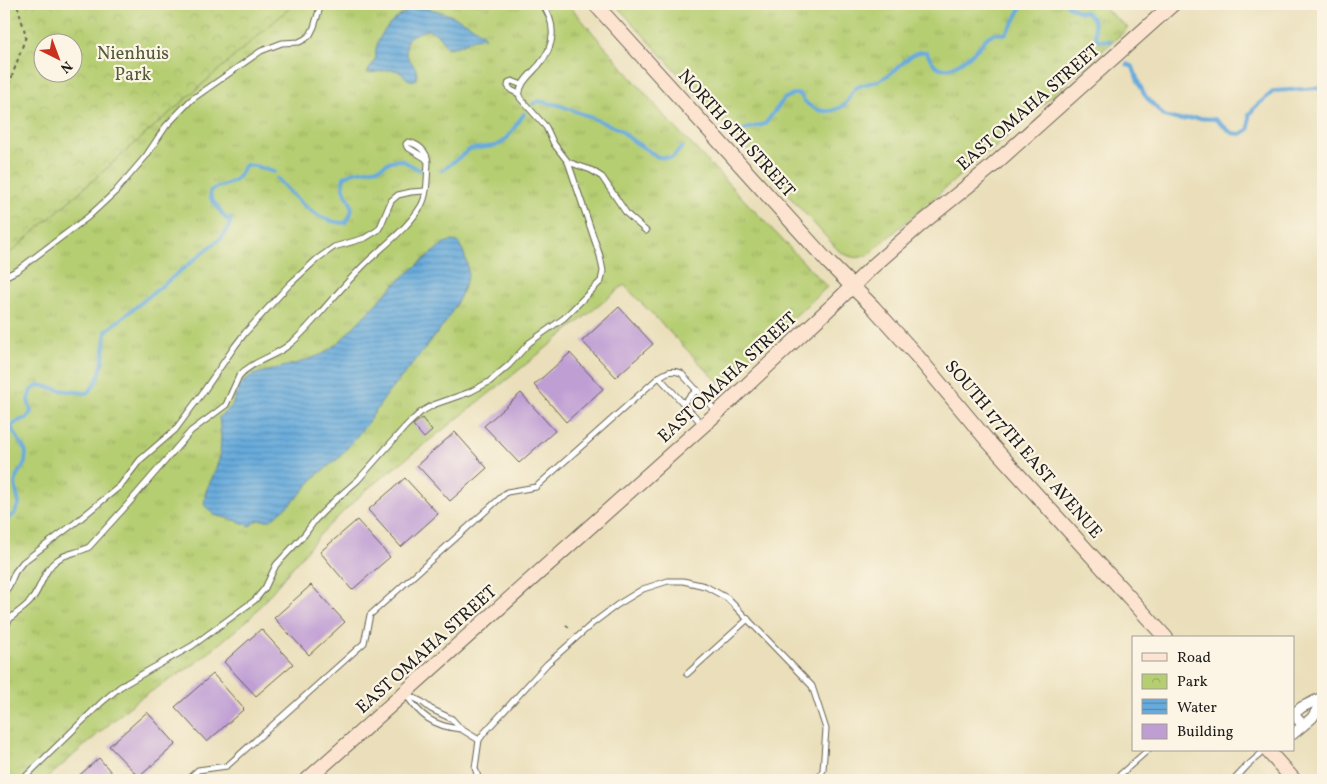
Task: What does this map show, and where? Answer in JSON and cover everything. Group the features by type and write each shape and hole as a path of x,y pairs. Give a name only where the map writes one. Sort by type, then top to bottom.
{"street":[{"name":"NORTH 9TH STREET","path":"595,4 822,255 853,286"},
{"name":"EAST OMAHA STREET","path":"307,780 717,413 872,267 990,168 1172,4"},
{"name":"SOUTH 177TH EAST AVENUE","path":"853,286 917,356 987,440 1164,636"},
{"path":"1294,713 1302,707 1323,699"},
{"path":"1294,733 1312,718 1323,699"},
{"path":"1294,715 1303,725"},
{"path":"1268,752 1294,780"}],"lane":[{"path":"4,277 23,267 98,208 126,180 146,156 166,126 191,100 261,51 282,44 299,42 310,35 321,4"},
{"path":"519,94 522,85 529,75 545,57 552,39 553,28 550,17 542,4"},
{"path":"22,780 102,702 120,687 192,646 255,600 265,588 276,565 305,534 315,520 364,474 420,412 433,405 464,395 489,382 529,343 561,322 601,282 603,271 600,256 568,162 554,144 546,127 520,98 519,94 508,86 509,82 512,81 522,85"},
{"path":"4,635 9,620 34,598 49,566 59,558 89,547 191,431 226,404 242,373 284,349 298,338 359,269 406,224 420,207 424,198 428,162"},
{"path":"568,162 591,170 602,177 627,214 646,231"},
{"path":"4,593 10,586 15,572 23,562 120,486 140,460 175,430 240,339 289,285 317,259 334,247 365,238 378,230 391,202 398,195 425,191"},
{"path":"187,780 198,770 227,766 364,643 370,615 507,492 536,487 658,377 669,371 681,373 717,413"},
{"path":"658,377 703,425"},
{"path":"683,403 697,390"},
{"path":"479,780 475,768 479,740 547,664 593,623 643,588 675,581 705,586 727,598 812,686 826,729 823,770 818,780"},
{"path":"687,674 748,619"},
{"path":"405,693 452,719 461,730"},
{"path":"405,693 415,708 425,717 447,728 461,730 479,740"},
{"path":"1114,780 1146,752"},
{"path":"1234,780 1264,752"}],"path":[{"path":"4,92 10,82 26,36 17,4"}],"green space":[{"name":"Nienhuis Park","path":"4,4 294,4 4,258"},
{"path":"294,4 568,4 668,120 827,287 720,384 624,285 366,490 323,531 250,618 196,663 136,701 45,780 4,780 4,258"},
{"path":"615,4 1099,4 1128,28 991,151 989,150 868,255 856,257 849,256 838,250"}],"water":[{"path":"426,8 458,18 472,26 485,37 447,48 437,34 428,30 423,31 408,38 406,48 406,53 415,67 416,80 407,79 395,70 367,73 376,58 376,50 381,35 393,21 406,12"},
{"path":"458,242 467,263 468,276 460,297 446,322 388,393 366,425 339,458 316,476 295,500 271,520 258,520 250,526 214,515 204,505 206,491 220,457 221,436 219,417 231,407 241,384 252,375 298,363 323,354 338,343 397,282 444,243"}],"building":[{"path":"619,307 653,344 616,377 582,341"},
{"path":"570,353 603,389 566,422 534,385"},
{"path":"521,393 555,431 519,463 484,426"},
{"path":"422,418 432,431 424,438 413,425"},
{"path":"455,432 487,468 450,501 417,465"},
{"path":"405,478 438,514 401,547 368,510"},
{"path":"357,520 390,557 352,590 320,552"},
{"path":"311,585 345,622 309,655 274,618"},
{"path":"261,629 293,664 256,696 224,662"},
{"path":"213,674 244,709 207,742 175,707"},
{"path":"147,712 176,744 139,777 109,746"},
{"path":"99,758 118,780 74,780"}],"waterway":[{"path":"738,133 765,124 784,99 793,94 800,94 808,105 820,110 826,111 839,108 847,102 856,88 878,81 916,53 926,52 936,66 943,69 954,66 970,55 986,38 991,35 1005,34 1023,4"},
{"path":"1067,4 1080,12 1086,12 1093,19 1098,40 1110,41"},
{"path":"1127,64 1133,67 1146,97 1164,116 1179,120 1195,118 1215,119 1232,133 1241,134 1249,129 1249,115 1255,107 1274,91 1318,88 1323,90"},
{"path":"533,104 538,101 559,105 619,129 658,157 672,158 682,147"},
{"path":"442,171 470,149 500,144 507,138 524,114"},
{"path":"277,178 299,201 316,214 325,219 345,223 352,210 344,190 344,177 354,172 379,168 391,161 401,160 420,170"},
{"path":"4,521 14,514 19,504 15,484 17,475 25,463 26,452 11,427 16,422 27,418 31,412 28,400 31,390 40,385 60,390 87,393 93,387 100,372 106,331 220,239 227,229 231,218 226,219 211,198 210,191 233,181 239,176 245,165 274,172"}]}
